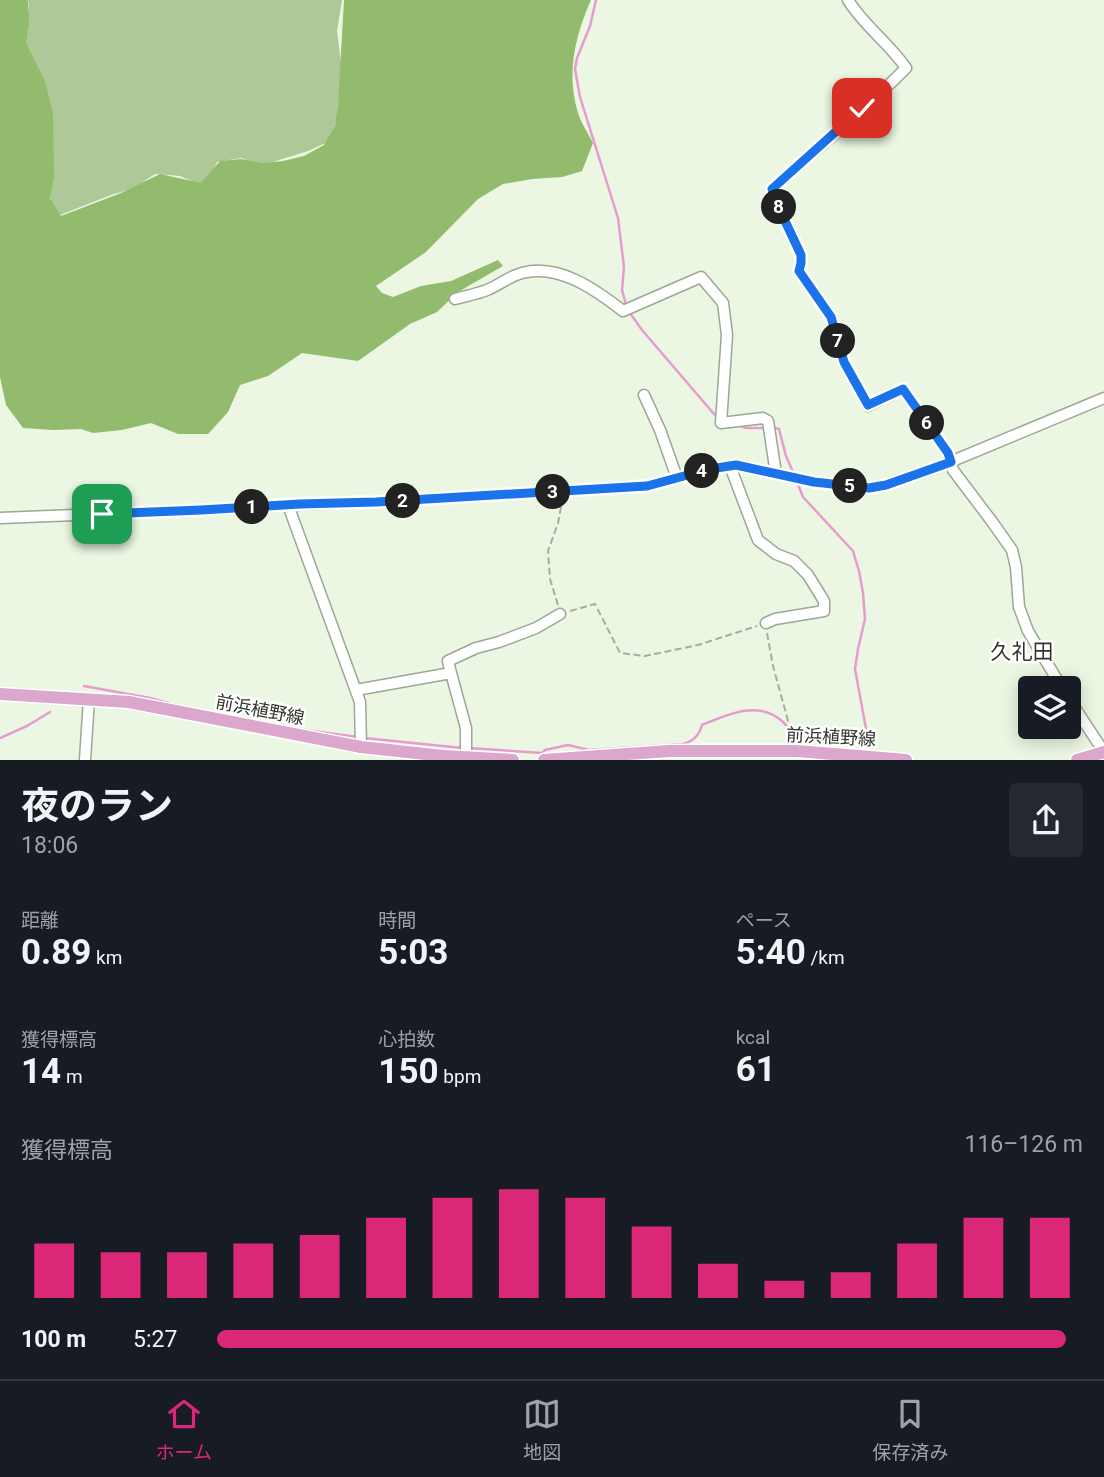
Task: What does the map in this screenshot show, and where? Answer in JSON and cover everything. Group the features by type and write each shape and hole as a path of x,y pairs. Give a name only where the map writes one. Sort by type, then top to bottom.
{"main road":[{"name":"前浜植野線","path":"0,694 129,702 361,747 513,760"},
{"name":"前浜植野線","path":"544,760 669,751 797,751 906,760"},
{"path":"1077,760 1104,752"}],"street":[{"path":"848,0 858,16 895,52 906,68 874,100 772,189 801,255 799,271 831,317 844,362 868,405 903,389 948,453 953,470 1012,550 1023,619 1055,676"},
{"path":"455,299 487,290 522,273 539,272 569,276 623,311 701,277 723,303 726,324 720,422 763,418 768,421 776,474"},
{"path":"644,396 660,430 677,478"},
{"path":"0,518 376,502 647,486 736,465 814,482 869,488 886,485 951,462 1104,398"},
{"path":"730,466 758,540 776,554 794,561 808,575 824,601 824,611 766,623"},
{"path":"288,505 360,702 361,747"},
{"path":"466,757 466,728 448,662 476,648 536,628 560,614"},
{"path":"356,690 451,673"},
{"path":"85,760 89,699"},
{"path":"1081,717 1104,752"}],"path":[{"path":"565,491 548,551 550,579 560,614 595,604 620,653 645,656 698,645 766,623 773,666 797,751"}],"green space":[{"path":"0,0 28,2 26,43 45,81 53,114 54,178 50,198 61,216 121,193 160,174 201,183 220,161 283,161 304,156 324,145 335,126 338,105 344,0 591,0 574,55 573,84 578,113 593,143 582,171 562,177 503,184 478,199 426,252 376,286 382,293 393,297 421,286 451,281 498,260 503,266 458,292 437,312 410,324 358,361 302,353 268,376 240,385 228,412 208,434 178,434 151,423 93,433 81,429 23,428 6,405 0,377"},
{"path":"27,0 342,0 337,31 343,79 337,118 330,141 263,165 241,158 217,162 207,185 202,186 180,176 155,174 134,188 60,215 52,209 31,60 23,37 29,4"}],"waterway":[{"path":"596,0 575,69 580,97 618,218 624,267 622,290 627,308"},
{"path":"630,313 719,417"},
{"path":"738,425 746,428 766,428"},
{"path":"772,427 779,429 793,472"},
{"path":"797,482 803,497 853,551 859,571 865,619 855,669 869,745"},
{"path":"84,686 179,706"},
{"path":"469,748 542,753 568,745 589,750 682,744 695,738 702,725 733,713 754,710 775,716 798,740 868,744"},
{"path":"0,738 50,712"},
{"path":"298,729 358,737"},
{"path":"364,738 462,748"}],"district":[{"name":"久礼田","path":"1022,652"}],"route":[{"path":"102,514 647,486 736,465 814,482 869,488 886,485 951,462 948,453 903,389 868,405 844,362 831,317 799,271 801,255 772,189 862,108"}]}
